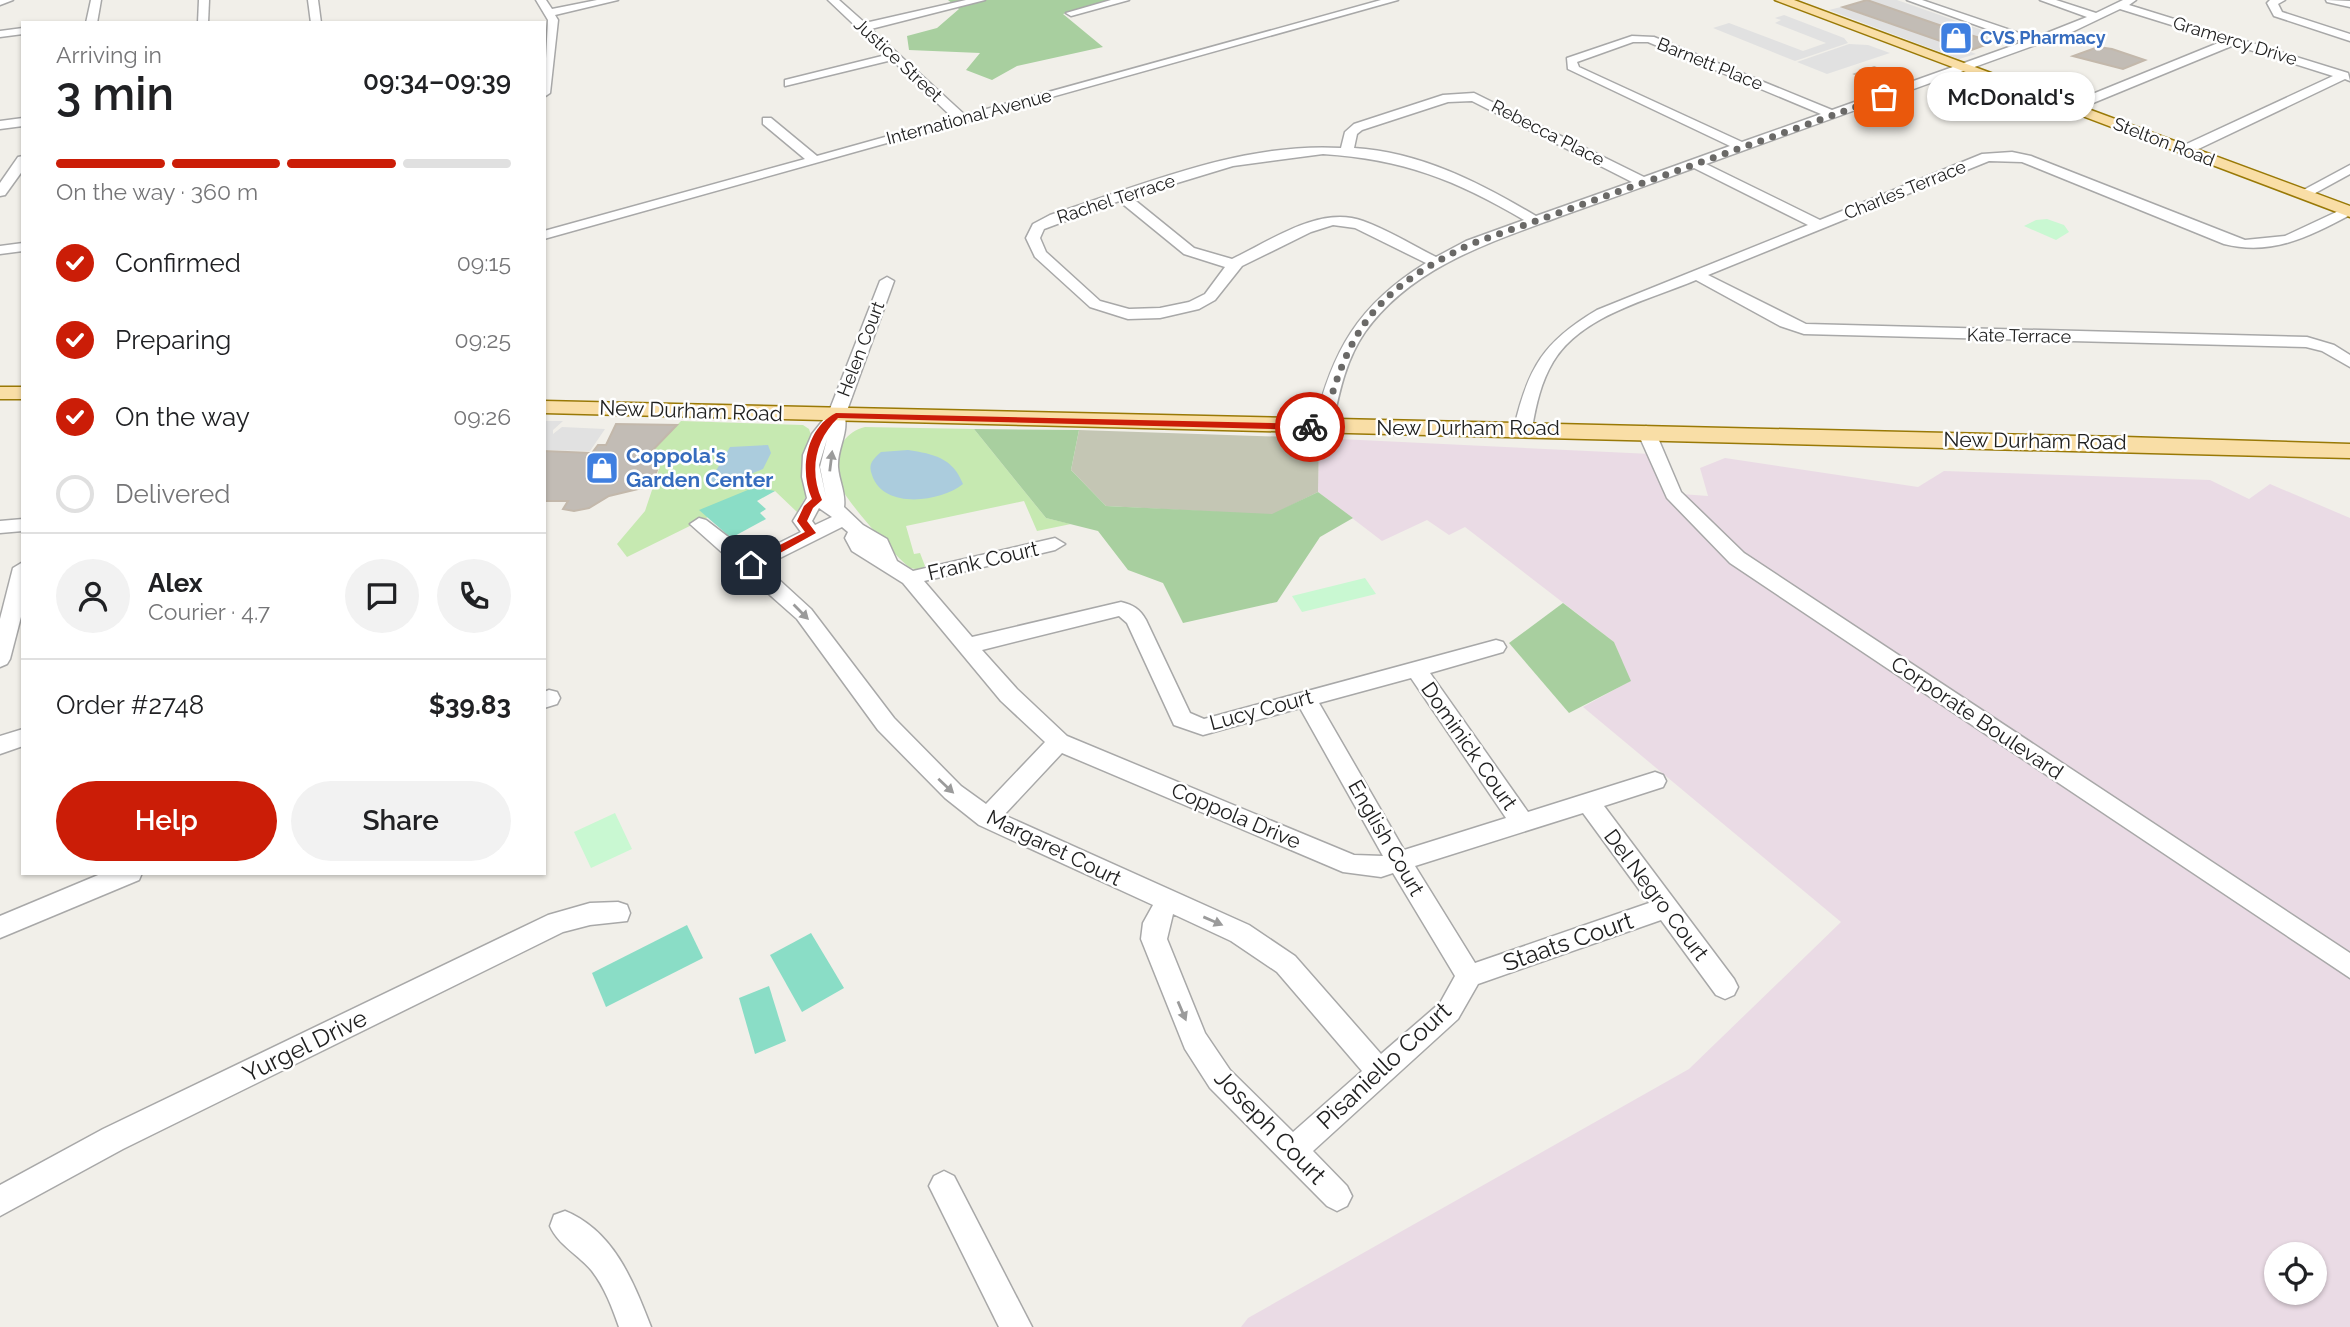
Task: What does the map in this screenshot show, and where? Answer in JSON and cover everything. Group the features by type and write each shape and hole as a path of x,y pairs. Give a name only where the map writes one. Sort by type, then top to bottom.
{"main road":[{"name":"Stelton Road","path":"1782,0 2349,212"},
{"path":"0,393 21,393"},
{"name":"New Durham Road","path":"546,407 1323,427 1646,430 2350,451"}],"street":[{"path":"0,2 8,0"},
{"path":"91,21 96,0"},
{"path":"203,21 204,0"},
{"path":"313,0 316,21"},
{"path":"541,0 553,20 546,77"},
{"path":"549,13 613,0"},
{"name":"Justice Street","path":"833,0 962,119"},
{"path":"864,27 980,0"},
{"path":"1071,13 1124,0"},
{"path":"1349,0 1365,8"},
{"name":"International Avenue","path":"546,234 1393,0"},
{"path":"1912,0 2034,42"},
{"path":"2045,0 2099,18"},
{"path":"2280,0 2272,3 2278,15 2350,38"},
{"path":"2331,0 2350,4"},
{"path":"1323,427 1336,375 1349,346 1370,315 1397,288 1434,261 1471,244 1965,68 2099,18 2126,3"},
{"name":"Gramercy Drive","path":"2126,3 2234,41 2347,76"},
{"path":"0,34 21,31"},
{"name":"Barnett Place","path":"1742,147 1574,69 1570,60 1632,39 1650,39 1833,114"},
{"path":"2072,107 2234,41"},
{"path":"789,83 892,57"},
{"path":"2185,150 2347,76"},
{"name":"Rebecca Place","path":"1347,152 1351,132 1358,127 1447,98 1474,97 1643,182"},
{"path":"767,121 814,160"},
{"path":"0,125 21,122"},
{"name":"Rachel Terrace","path":"1434,261 1358,224 1332,221 1306,229 1235,265 1210,297 1185,308 1128,314 1095,304 1040,254 1033,238 1038,228 1055,218 1262,155 1347,152 1384,156 1438,171 1489,194 1535,221"},
{"name":"Charles Terrace","path":"1523,428 1537,373 1557,344 1573,330 1602,313 1987,157 1999,155 2026,159 2253,247 2279,244 2349,212"},
{"path":"0,191 21,163"},
{"path":"1695,164 1818,225"},
{"path":"2303,194 2350,169"},
{"path":"0,191 21,188"},
{"path":"1122,197 1189,251 1235,265"},
{"path":"0,250 21,247"},
{"name":"Kate Terrace","path":"1697,275 1786,323 1813,331 2307,342 2328,348 2350,362"},
{"name":"Helen Court","path":"836,416 887,281"},
{"name":"Coppola Drive","path":"836,416 820,430 810,458 812,488 839,514 859,547 870,555 887,561 910,578 1009,695 1059,742 1367,868 1399,862 1655,781"},
{"name":"Corporate Boulevard","path":"1646,430 1673,494 1699,523 1737,558 2350,967"},
{"path":"811,533 802,521 809,506 839,514"},
{"path":"751,565 811,533 839,514"},
{"name":"Margaret Court","path":"699,524 751,565 804,614 886,724 953,792 987,818 1167,902 1241,933 1268,949 1286,964 1380,1071"},
{"path":"0,527 21,525"},
{"name":"Frank Court","path":"910,578 1055,544"},
{"path":"0,659 21,576"},
{"name":"Lucy Court","path":"967,646 1121,609 1136,620 1178,712 1192,724 1214,725 1496,647"},
{"name":"Dominick Court","path":"1416,669 1522,822"},
{"name":"English Court","path":"1305,698 1399,862 1469,976"},
{"path":"0,745 21,738"},
{"path":"987,818 1059,742"},
{"name":"Del Negro Court","path":"1588,802 1725,987"},
{"path":"0,927 125,875"},
{"name":"Joseph Court","path":"1167,902 1156,923 1154,939 1195,1040 1220,1079 1337,1196"},
{"name":"Staats Court","path":"1469,976 1667,908"},
{"name":"Yurgel Drive","path":"0,1201 113,1139 557,923 590,914 618,913"},
{"name":"Pisaniello Court","path":"1292,1152 1449,1011 1469,976"},
{"path":"944,1186 1016,1327"},
{"path":"565,1226 598,1252 618,1281 635,1327"}],"shaded area":[{"path":"1867,0 1897,0 2008,39 1997,43 1945,25 1921,33 1976,54 1959,59 1829,10 1841,7 1892,25 1915,18"},
{"path":"1784,15 1844,38 1848,43 1795,61 1713,28 1729,23 1803,51 1826,43 1775,23 1781,20 1775,18"},
{"path":"1849,44 1868,45 1890,53 1827,74 1797,62"},
{"path":"546,421 563,421 553,430 553,434 562,427 605,429 590,451 546,450"},
{"path":"1079,430 1319,438 1318,492 1272,515 1106,506 1071,470"},
{"path":"1319,438 1651,454 1668,493 1708,496 1700,468 1725,458 1918,487 1944,471 2210,480 2249,499 2270,484 2350,518 2350,1327 1241,1327 1248,1318 1689,1069 1841,922 1583,707 1630,681 1614,642 1465,527 1449,535 1427,520 1382,541 1318,492"}],"green space":[{"path":"948,0 1117,0 1063,14 1103,47 1017,66 992,80 966,70 980,53 909,50 907,36 937,28 959,9"},
{"path":"2047,219 2064,225 2069,232 2056,240 2024,226 2036,220"},
{"path":"681,421 803,425 809,429 812,438 808,493 797,512 775,491 700,510 708,517 627,557 617,544 645,511 660,466 649,454"},
{"path":"865,427 974,429 1046,518 1071,524 1037,531 1024,501 906,526 914,554 920,553 925,566 920,570 910,568 863,518 842,489 837,470 839,451 848,436"},
{"path":"974,429 1079,430 1071,470 1106,506 1272,514 1318,492 1353,518 1320,537 1277,602 1183,623 1163,583 1128,570 1098,531 1046,518"},
{"path":"755,487 775,491 757,501 766,509 760,513 766,519 731,538 699,510"},
{"path":"1365,578 1376,594 1302,612 1292,596"},
{"path":"1563,603 1614,642 1631,681 1569,713 1509,643"},
{"path":"615,813 632,849 591,868 574,832"},
{"path":"687,925 703,958 606,1007 592,973"},
{"path":"811,933 844,988 802,1012 770,955"},
{"path":"769,986 786,1041 755,1054 739,998"}],"water":[{"path":"768,445 771,453 763,469 711,490 707,486 730,447"},
{"path":"908,450 942,459 954,468 963,484 941,495 927,498 900,498 888,494 878,486 872,475 872,462 881,452"}],"building":[{"path":"1867,0 1993,42 1969,51 1843,7"},
{"path":"2098,47 2145,60 2123,69 2073,56"},
{"path":"1874,67 1897,77 1878,83 1855,74"},
{"name":"Coppola's Garden Center","path":"616,424 677,425 646,457 659,465 651,486 609,496 589,508 574,511 563,509 568,501 546,501 546,451 592,453 598,445 606,445"}],"way so far":[{"path":"1310,427 1323,427 1336,375 1349,346 1370,315 1397,288 1429,264 1471,244 1884,97"}],"place":[{"name":"CVS Pharmacy","path":"1956,38"},
{"name":"McDonald's","path":"1884,97"},
{"name":"Coppola's Garden Center","path":"602,468"}],"route":[{"path":"751,565 811,533 802,521 809,506 817,500 809,471 810,458 820,430 836,416 1310,427"}]}
